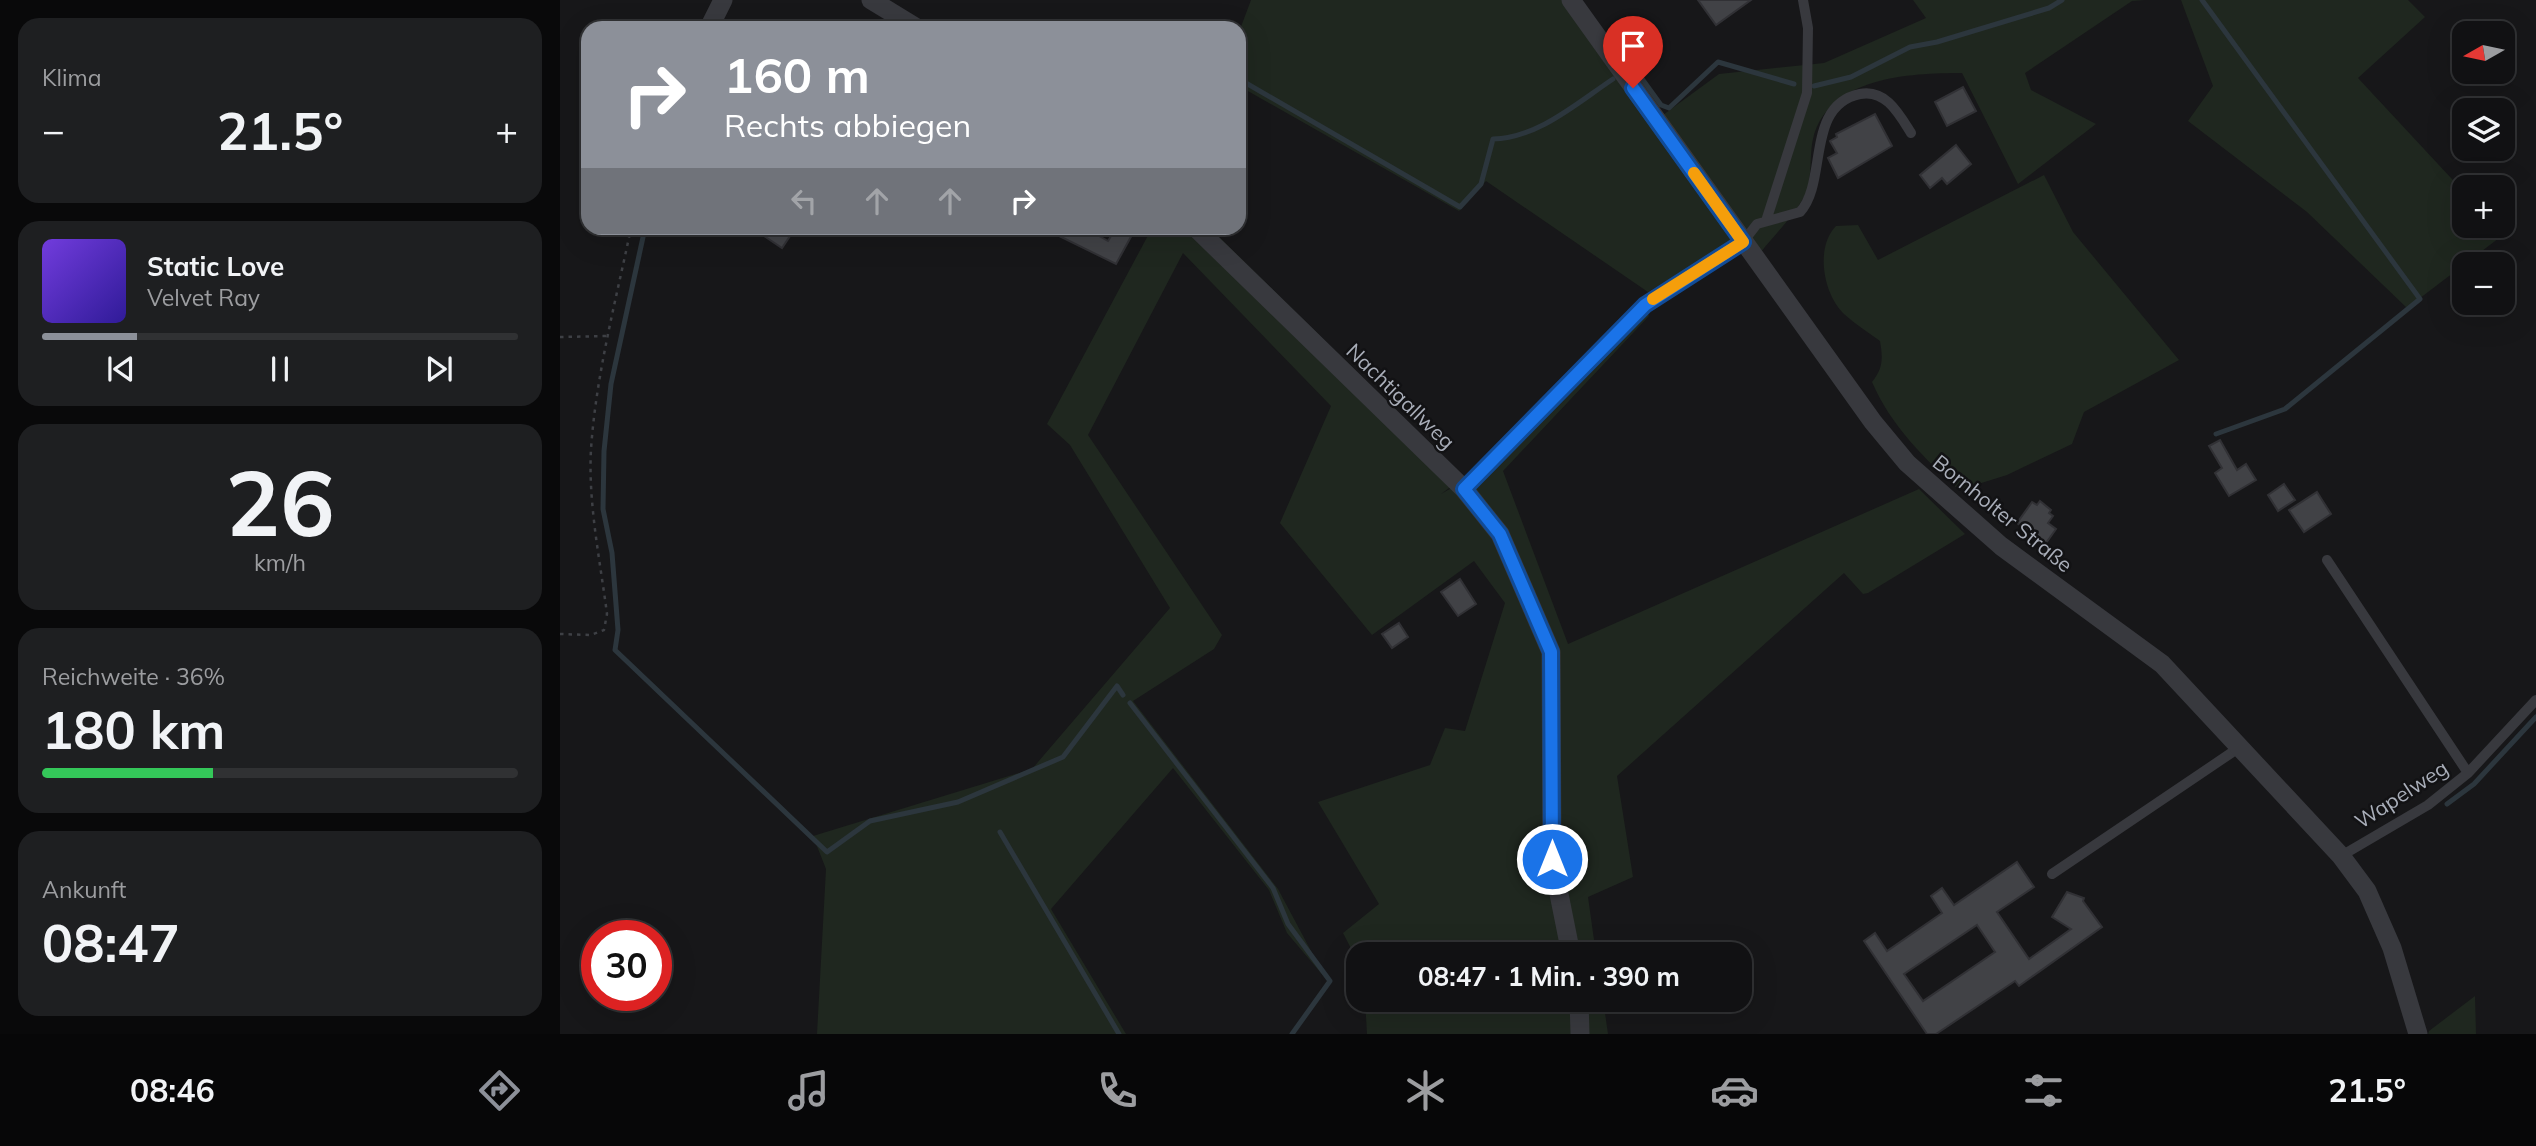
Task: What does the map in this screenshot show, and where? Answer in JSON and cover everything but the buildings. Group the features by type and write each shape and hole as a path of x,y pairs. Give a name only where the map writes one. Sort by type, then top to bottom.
{"street":[{"path":"712,21 723,0"},
{"path":"871,0 906,21"},
{"name":"Bornholter Straße","path":"1571,0 1873,422 1907,463 2001,546 2162,664 2341,856 2367,891 2392,948 2418,1034"},
{"name":"Nachtigallweg","path":"1203,235 1464,489 1500,534 1551,652 1552,859 1569,942"},
{"path":"1579,1012 1580,1034"}],"lane":[{"path":"1766,221 1807,93 1808,28 1803,0"},
{"path":"1464,489 1645,305 1743,242 1757,224 1791,216 1806,206 1826,123 1833,111 1850,97 1872,93 1884,97 1895,107 1911,133"},
{"path":"2327,560 2468,773"},
{"name":"Wapelweg","path":"2341,856 2428,805 2468,773 2536,700"},
{"path":"2052,874 2240,747"}],"path":[{"path":"560,634 591,635 604,629 607,614 593,501 591,449 608,336 630,235"},
{"path":"560,337 608,336"}],"shaded area":[{"path":"1251,0 1562,0 1734,241 1648,292 1486,181 1459,211 1246,90 1246,21 1243,21"},
{"path":"1913,0 2145,0 2132,1 2025,73 2031,90 2096,124 2018,184 1962,73 1918,75 1873,83 1853,91 1835,103 1822,118 1813,139 1807,191 1795,212 1761,252 1663,115 1719,74 1824,63 1926,18"},
{"path":"2181,0 2408,0 2425,17 2358,78 2452,179 2452,238 2499,238 2481,252 2452,252 2452,274 2407,308 2307,212 2188,121 2213,86"},
{"path":"2044,175 2073,232 2179,360 2084,412 2072,444 2007,475 1959,490 1910,440 1880,398 1872,382 1881,363 1880,341 1848,318 1831,295 1824,270 1825,246 1836,226 1858,225 1878,260"},
{"path":"1148,235 1217,235 1464,477 1441,494 1455,486 1465,495 1646,309 1649,316 1503,471 1568,644 1919,489 1965,534 1868,593 1863,594 1844,573 1617,776 1633,877 1588,897 1594,942 1348,942 1343,933 1379,904 1318,802 1430,765 1445,728 1465,731 1505,603 1474,561 1372,635 1280,523 1331,406 1183,253 1088,435 1222,635 1214,649 1133,701 1278,889 1326,979 1287,933 1269,890 1173,768 1051,909 1126,1034 817,1034 826,869 813,836 1032,769 1170,608 1070,445 1047,424"},
{"path":"2475,996 2476,1034 2428,1034 2429,1031"},
{"path":"1366,1012 1605,1012 1608,1034 1367,1034"}],"waterway":[{"path":"1814,86 1851,77 1910,47 1937,42 2049,8 2062,0"},
{"path":"2202,0 2420,299 2285,409 2216,434"},
{"path":"1632,65 1661,105 1669,108 1718,62 1794,84"},
{"path":"1246,83 1460,207 1481,184 1493,139 1526,133 1541,126 1613,79"},
{"path":"643,235 611,384 604,451 603,509 612,553 618,630 615,650 827,852 870,821 958,802 1063,757 1117,686 1123,695"},
{"path":"1130,703 1273,888 1288,924 1330,981 1292,1034"},
{"path":"2447,804 2474,784 2536,717"},
{"path":"1000,832 1119,1034"}],"slow traffic":[{"path":"1653,299 1743,242 1694,173"}],"route":[{"path":"1552,859 1551,652 1500,534 1464,489 1645,305 1743,242 1633,88"}]}
